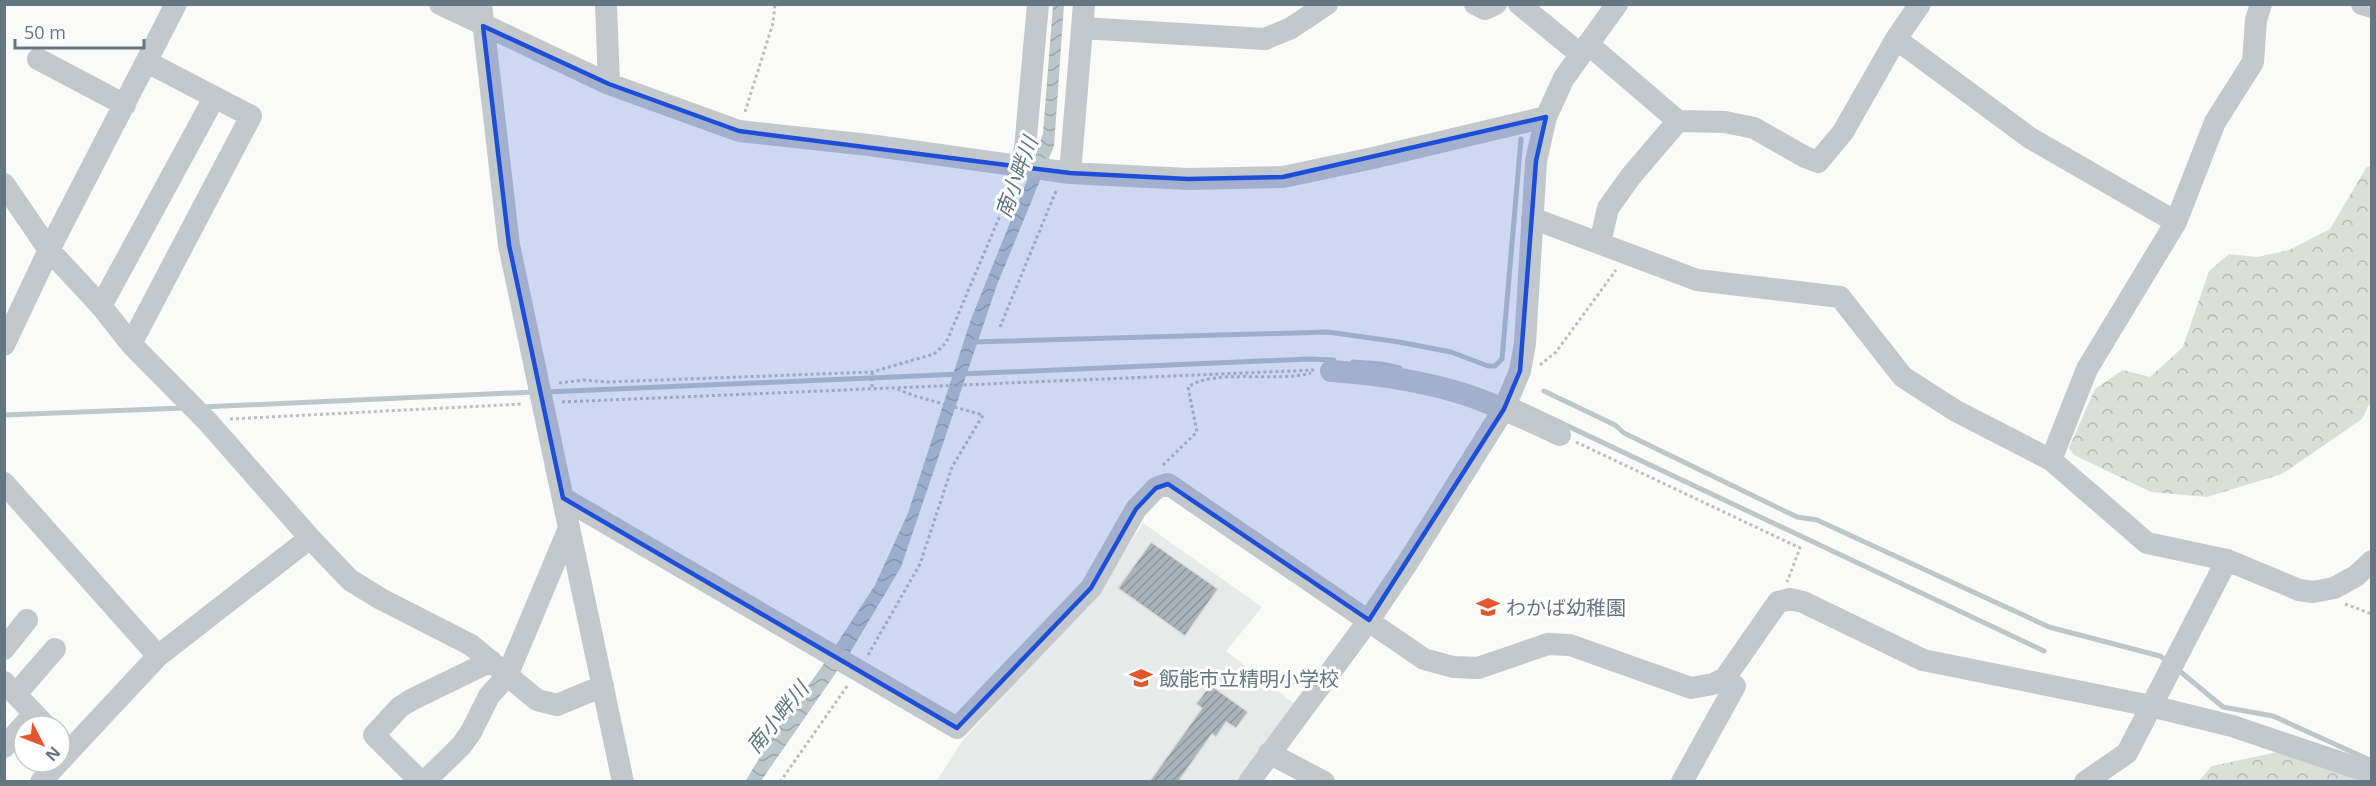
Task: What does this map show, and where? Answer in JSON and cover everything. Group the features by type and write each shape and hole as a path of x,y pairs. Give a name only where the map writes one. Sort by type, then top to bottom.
{"street":[{"path":"4,345 49,250 176,4"},
{"path":"440,4 482,15 609,84 739,131 869,145 1064,172 1188,179 1283,177 1546,117"},
{"path":"606,4 609,84"},
{"path":"1023,167 1038,4"},
{"path":"1064,172 1084,4"},
{"path":"1082,28 1246,40 1265,39 1291,28 1327,4"},
{"path":"1475,4 1485,9 1496,4"},
{"path":"1519,4 1584,49 1678,121 1725,122 1754,128 1818,162 1843,132 1896,39 1920,4"},
{"path":"1249,782 1369,620 1504,409 1520,371 1525,343 1536,161 1546,117 1564,78 1617,4"},
{"path":"2051,460 2087,369 2176,222 2215,122 2253,62 2256,20 2261,4"},
{"path":"2362,4 2372,7"},
{"path":"482,15 509,245 623,782"},
{"path":"1896,39 2030,138 2176,222"},
{"path":"38,59 125,105"},
{"path":"131,344 251,116 147,62"},
{"path":"101,306 214,98"},
{"path":"1600,243 1608,208 1631,176 1678,121"},
{"path":"4,184 49,250 101,306 131,344 199,413 350,580 381,599 471,645 537,700 557,705 603,686"},
{"path":"1532,218 1697,280 1840,297 1903,377 1956,411 2051,460 2147,543 2227,560 2299,590 2313,592 2334,588 2356,576 2372,561"},
{"path":"1325,370 1370,373 1466,395 1504,409 1560,435"},
{"path":"4,483 158,656"},
{"path":"563,498 957,728 1091,588 1136,509 1156,488 1168,484 1424,659 1453,667 1478,668 1548,644 1570,645 1691,688 1713,684 1725,678 1778,602 1790,599 1803,602 1923,660 2151,706 2232,726 2372,773"},
{"path":"499,669 411,700 374,735 422,782 461,746 471,732 489,696 499,669 569,528"},
{"path":"72,744 158,656 310,538"},
{"path":"2085,782 2127,753 2227,560"},
{"path":"4,649 27,620"},
{"path":"34,714 7,686 55,649"},
{"path":"1682,782 1735,686 1725,678"},
{"path":"1269,753 1324,782"}],"path":[{"path":"739,131 773,23 775,4"},
{"path":"541,395 583,380 608,382 872,373 934,354 946,344 1023,167"},
{"path":"1000,327 1064,172"},
{"path":"1539,366 1556,352 1628,253"},
{"path":"199,413 260,416 541,395 895,388 1305,369 1325,370"},
{"path":"1168,484 1161,467 1197,432 1188,387 1196,381 1295,377 1325,370"},
{"path":"872,373 872,387"},
{"path":"780,782 858,670 920,564 952,467 983,415 895,388"},
{"path":"1560,435 1800,548 1778,602"}],"highlighted area":[{"path":"483,26 609,84 739,131 1070,173 1188,179 1283,177 1546,117 1536,161 1520,371 1504,409 1369,620 1168,484 1156,488 1136,509 1091,588 957,728 563,498 509,245"}],"shaded area":[{"name":"飯能市立精明小学校","path":"1143,523 1262,607 1226,651 1296,705 1239,781 936,782 963,740 1098,593"}],"green space":[{"path":"2371,165 2372,399 2362,419 2282,474 2207,497 2151,492 2074,455 2069,448 2095,389 2123,370 2150,377 2183,347 2209,271 2229,254 2257,257 2289,250 2330,229 2366,168"},
{"path":"2282,751 2364,782 2198,782 2212,766"}],"water":[{"path":"1053,5 1064,5 1054,146 997,285 901,567 851,651 761,781 745,782 774,733 823,665 875,585 908,513 971,319 1030,173 1043,133"}],"building":[{"path":"1151,542 1218,589 1185,636 1118,588"},
{"path":"1210,685 1248,712 1236,728 1226,722 1216,737 1212,734 1178,782 1149,782 1202,708 1196,704"}],"waterway":[{"path":"972,342 1328,332 1451,352 1488,366 1495,366 1502,359 1521,139"},
{"path":"546,392 1308,359 1334,360"},
{"path":"1353,362 1400,368"},
{"path":"1544,391 1615,425 1624,433 1797,517 1817,520 2049,627 2160,656 2169,662"},
{"path":"202,407 534,392"},
{"path":"1519,403 2044,651"},
{"path":"4,415 183,408"},
{"path":"2176,668 2223,707 2273,716 2372,761"}],"place":[{"name":"わかば幼稚園","path":"1488,607"},
{"name":"飯能市立精明小学校","path":"1141,678"}],"water label":[{"name":"南小畔川","path":"1016,177"},
{"name":"南小畔川","path":"777,717"}]}
